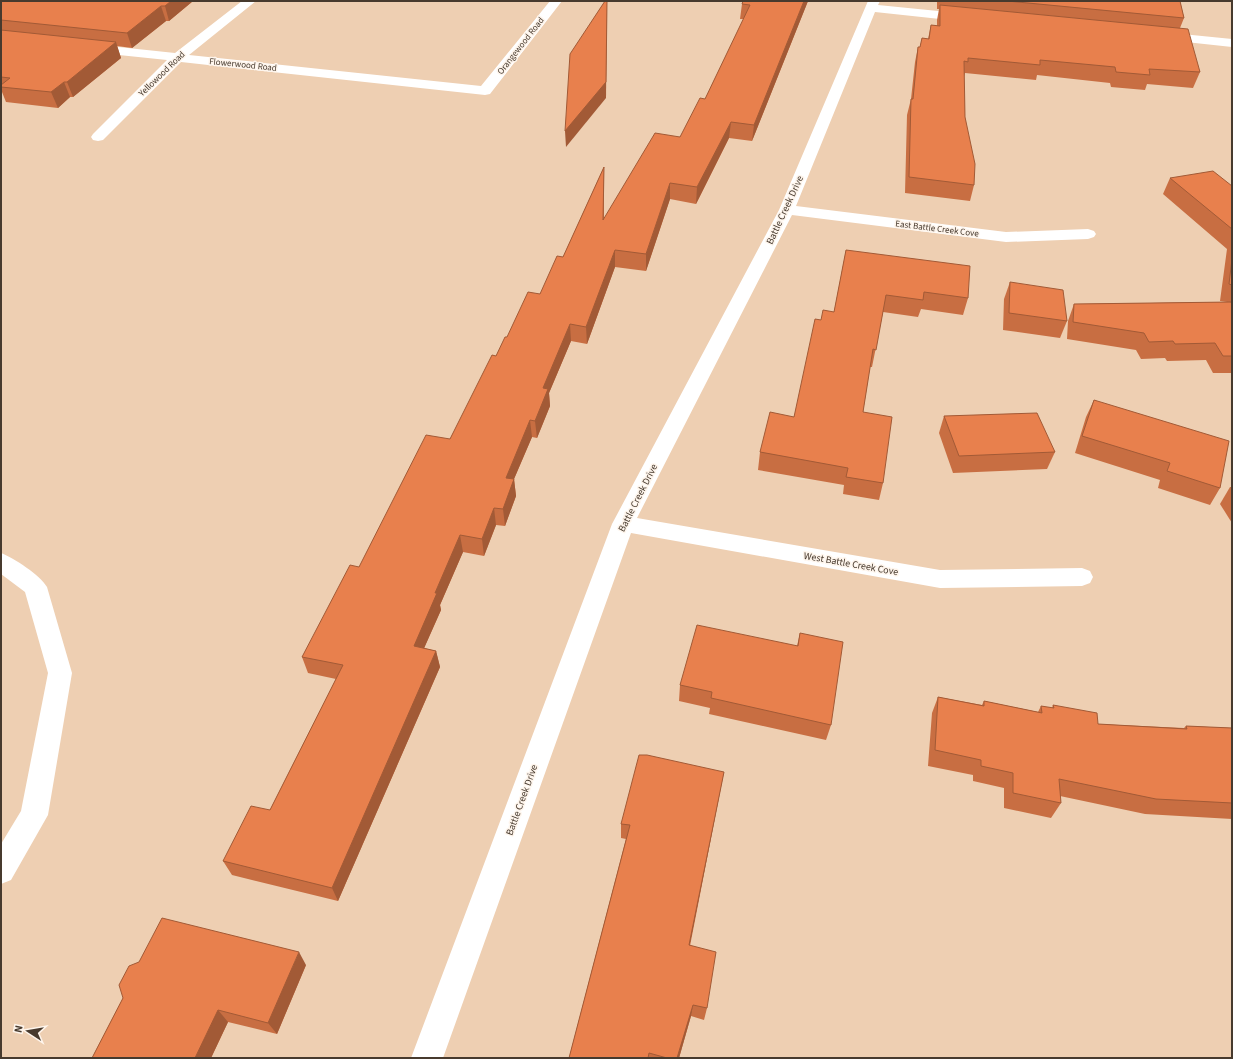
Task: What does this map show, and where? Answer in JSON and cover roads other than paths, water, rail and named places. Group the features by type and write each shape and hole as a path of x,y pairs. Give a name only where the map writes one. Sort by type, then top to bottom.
{"street":[{"name":"Yellowood Road","path":"98,137 176,58 250,1"},
{"name":"Orangewood Road","path":"485,91 556,1"},
{"path":"873,5 981,19"},
{"name":"Battle Creek Drive","path":"427,1058 623,524 787,210 873,5"},
{"path":"1154,35 1232,43"},
{"name":"Flowerwood Road","path":"77,47 485,91"},
{"name":"East Battle Creek Cove","path":"787,210 1006,238 1088,234"},
{"name":"West Battle Creek Cove","path":"623,524 940,580 1082,576"},
{"path":"1,562 35,587 60,673 34,815 1,870"}]}
